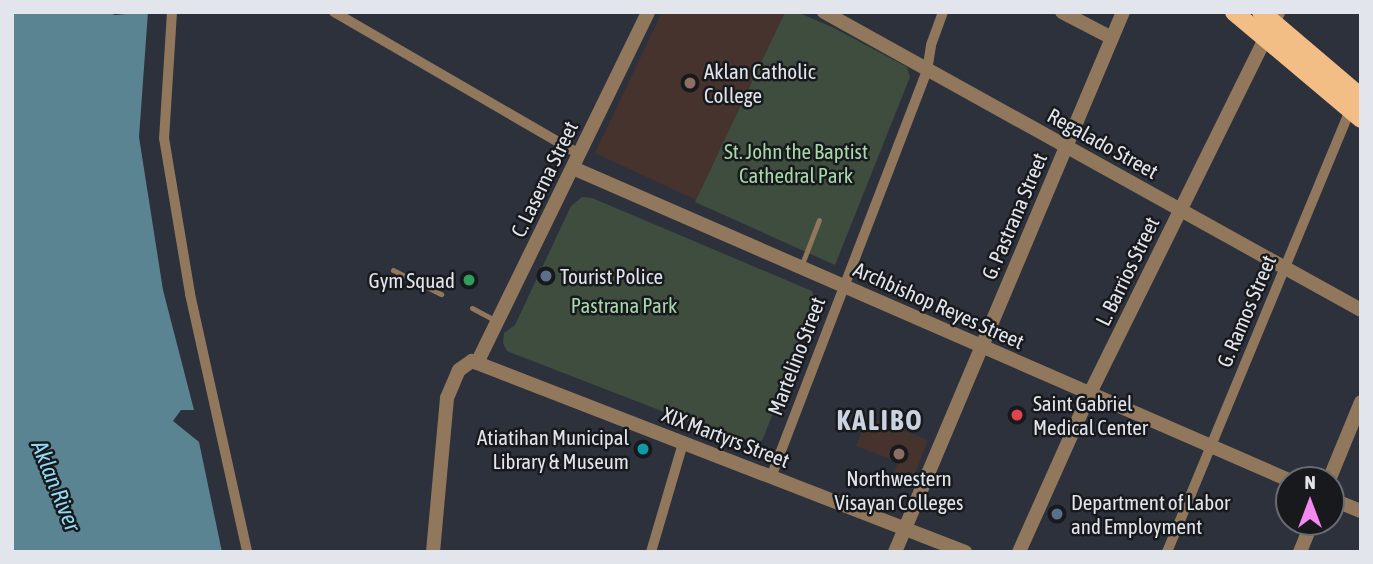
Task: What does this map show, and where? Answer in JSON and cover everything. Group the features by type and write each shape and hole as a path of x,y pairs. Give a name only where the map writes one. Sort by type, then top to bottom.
{"main road":[{"path":"1234,12 1269,21 1358,101"}],"street":[{"path":"172,12 164,138 190,294 247,552"},
{"path":"334,12 579,154"},
{"name":"C. Laserna Street","path":"436,551 447,398 459,370 475,362 498,321 648,12"},
{"name":"Regalado Street","path":"824,12 1361,310"},
{"name":"Martelino Street","path":"771,477 927,71 931,45 943,12"},
{"path":"1062,12 1112,38"},
{"name":"G. Pastrana Street","path":"895,552 1123,12"},
{"name":"L. Barrios Street","path":"1019,552 1090,393 1181,211 1269,21"},
{"name":"G. Ramos Street","path":"1167,552 1358,101"},
{"name":"Archbishop Reyes Street","path":"573,168 1275,474"},
{"name":"XIX Martyrs Street","path":"475,362 965,552"},
{"path":"1335,466 1361,402"},
{"path":"651,552 683,443"}],"lane":[{"path":"800,267 819,220"},
{"path":"393,270 442,294"},
{"path":"472,308 498,321"}],"shaded area":[{"name":"Aklan Catholic College","path":"662,12 785,12 696,200 595,153"},
{"name":"Northwestern Visayan Colleges","path":"868,417 928,440 910,486 892,479 898,462 856,446"}],"green space":[{"name":"St. John the Baptist Cathedral Park","path":"785,12 797,12 832,27 907,67 910,77 835,265 695,202"},
{"name":"Pastrana Park","path":"582,197 592,198 812,291 816,305 762,441 747,444 507,351 503,343 504,333 515,325 571,206"}],"water":[{"name":"Aklan River","path":"12,12 106,12 115,15 148,12 139,137 163,290 194,410 181,410 173,421 199,442 222,552 12,552"}],"place":[{"name":"Aklan Catholic College","path":"690,83"},
{"name":"Tourist Police","path":"546,276"},
{"name":"Gym Squad","path":"469,280"},
{"name":"Saint Gabriel Medical Center","path":"1017,415"},
{"name":"Atiatihan Municipal Library & Museum","path":"643,449"},
{"name":"Northwestern Visayan Colleges","path":"899,454"},
{"name":"Department of Labor and Employment","path":"1057,514"}],"district":[{"name":"KALIBO","path":"880,420"}]}
